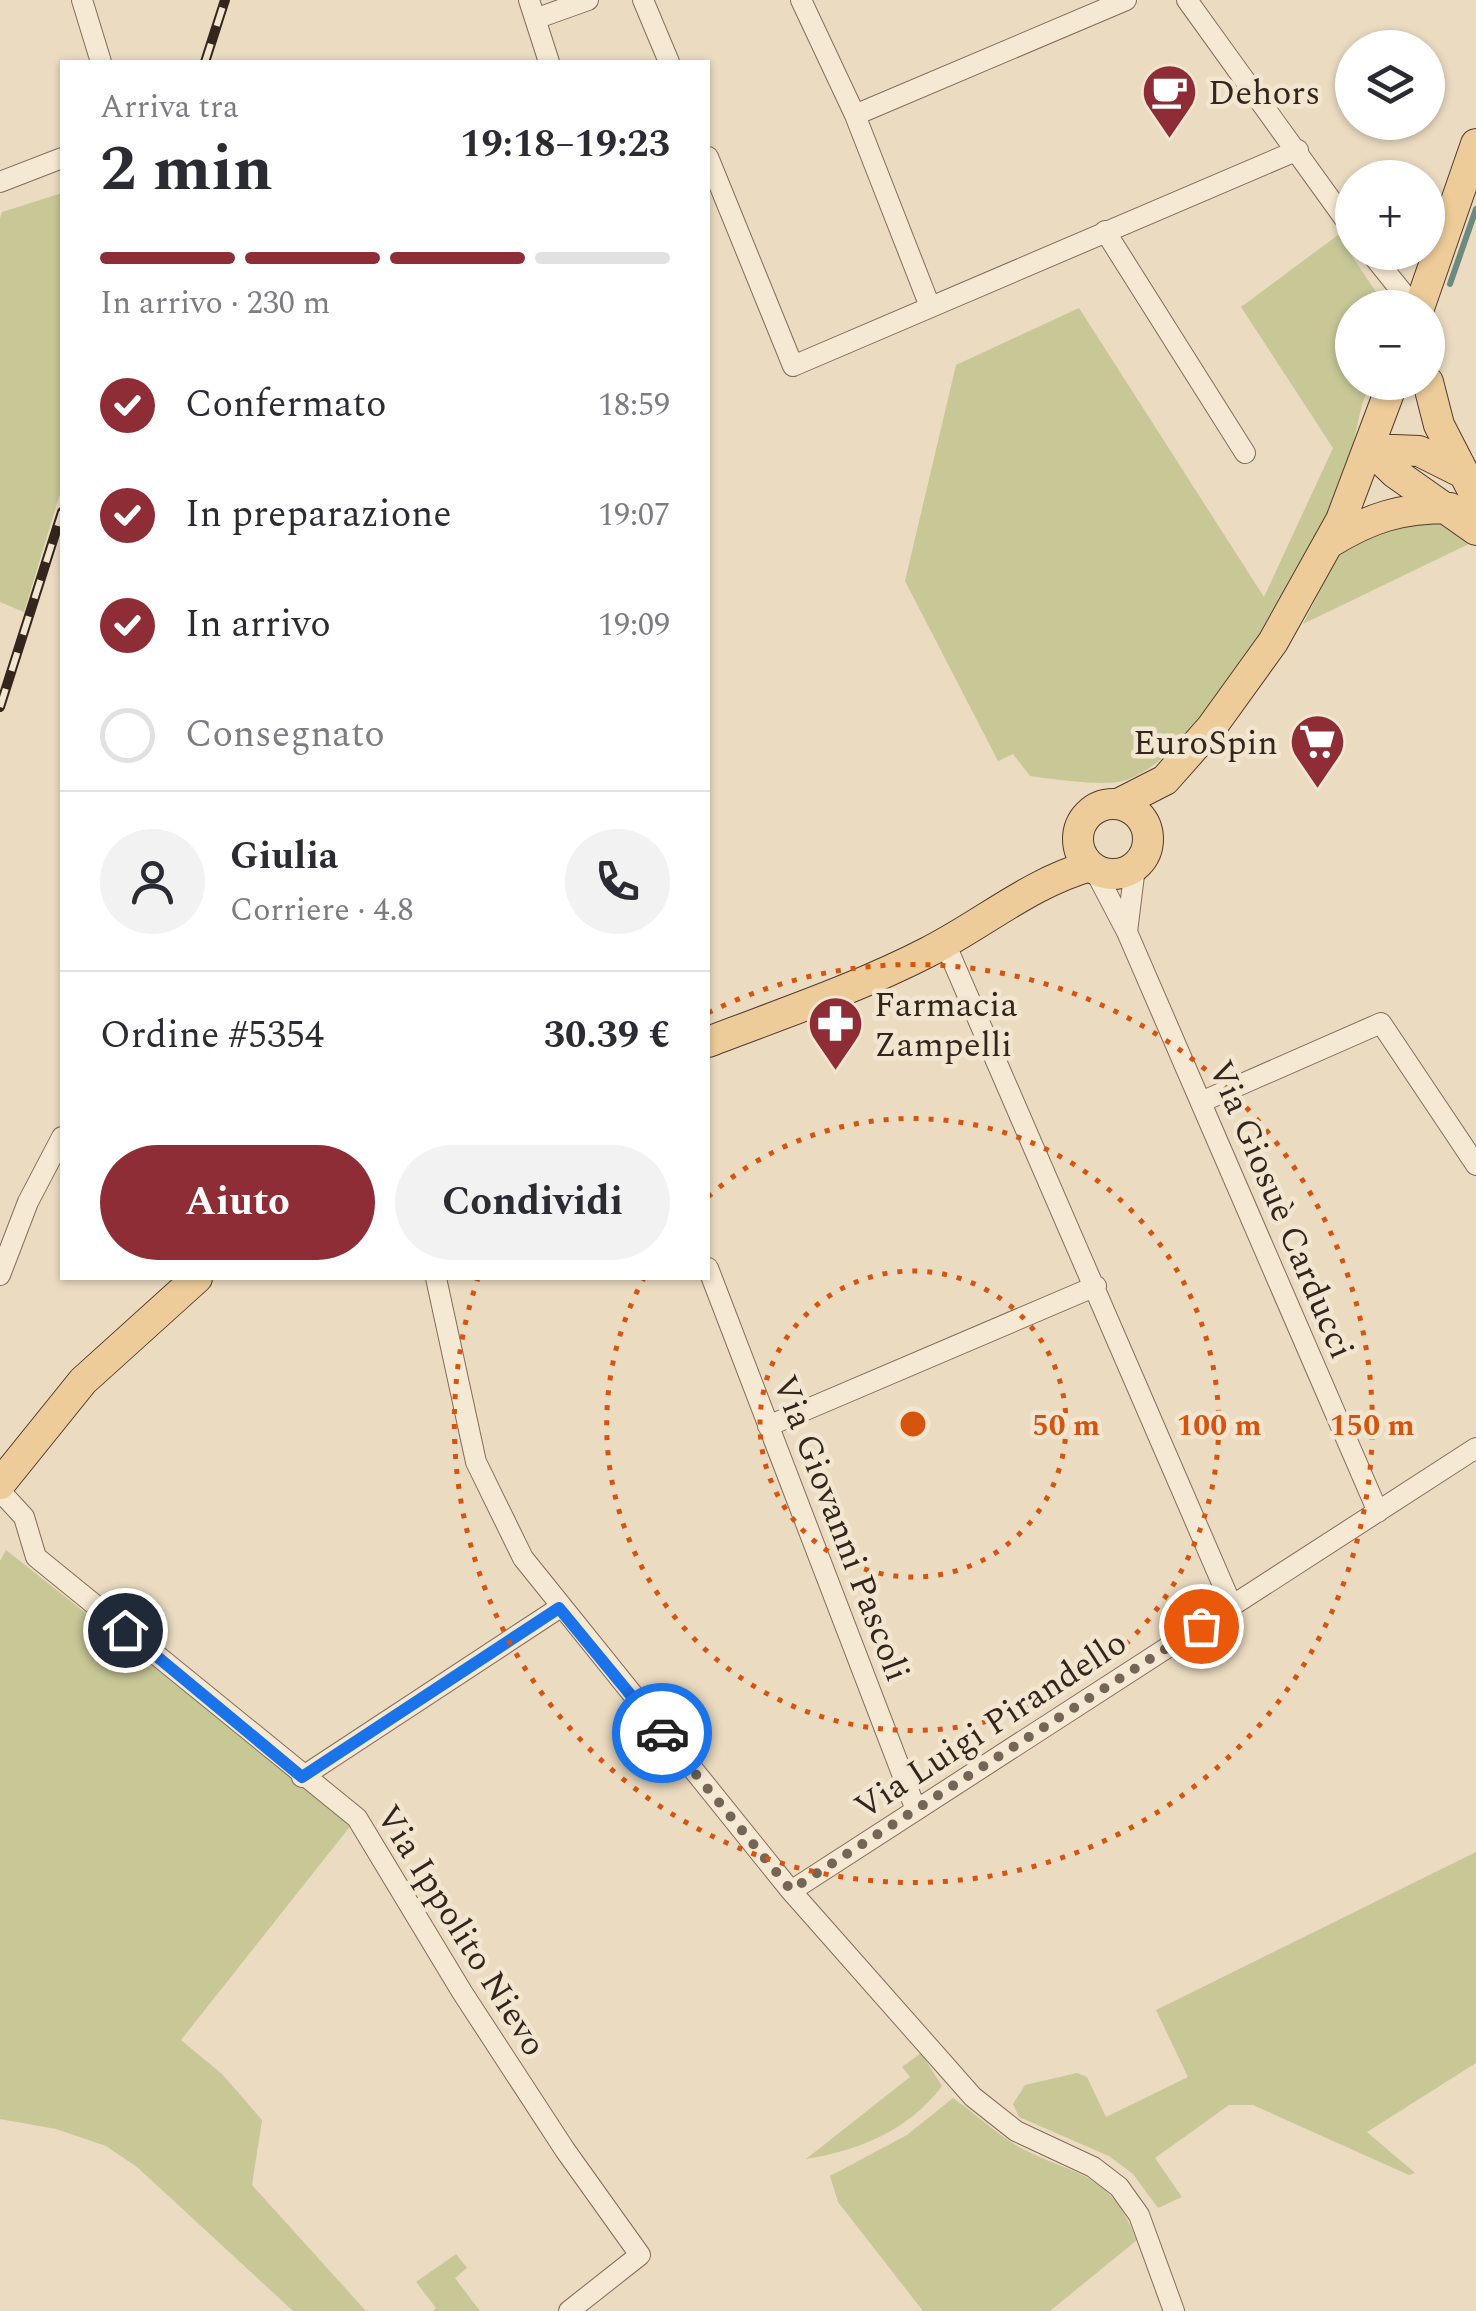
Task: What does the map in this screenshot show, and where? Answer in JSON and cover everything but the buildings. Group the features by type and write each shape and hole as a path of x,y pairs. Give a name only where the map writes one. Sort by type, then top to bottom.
{"main road":[{"path":"1423,290 1476,144"},
{"path":"1087,858 1114,874 1135,867 1148,848 1148,830 1165,780 1246,684 1329,543 1387,400"},
{"path":"1433,400 1476,530"},
{"path":"1370,449 1419,451 1462,492"},
{"path":"1329,543 1383,514 1462,492"},
{"path":"1087,858 1087,815 1165,780"},
{"path":"1118,804 1139,815 1148,830"},
{"path":"710,1041 873,978 945,943 1087,858"},
{"path":"0,1487 83,1381 195,1280"}],"street":[{"path":"82,0 100,60"},
{"path":"548,60 532,10 588,0"},
{"path":"644,0 668,60"},
{"path":"800,0 855,115 929,304"},
{"path":"855,115 1126,0"},
{"path":"1187,0 1335,204"},
{"path":"710,162 793,366 929,304 1298,150"},
{"path":"0,182 60,159"},
{"path":"1105,231 1245,454"},
{"path":"1385,270 1402,290"},
{"name":"Via Giosuè Carducci","path":"1087,858 1127,932 1378,1512"},
{"path":"1127,932 1135,867"},
{"path":"945,943 1232,1606"},
{"path":"1200,1102 1381,1023 1476,1165"},
{"path":"0,1275 36,1185 60,1141"},
{"name":"Via Giovanni Pascoli","path":"710,1273 916,1810"},
{"path":"436,1280 476,1462 515,1545 559,1608 791,1890 973,2097 1016,2131 1093,2167 1119,2187 1140,2215 1174,2311"},
{"path":"768,1426 1096,1286"},
{"name":"Via Luigi Pirandello","path":"791,1890 1476,1448"},
{"name":"Via Ippolito Nievo","path":"0,1487 24,1518 36,1557 357,1818 462,1992 565,2150 640,2255 569,2311"},
{"path":"302,1777 559,1608"}],"green space":[{"path":"60,194 60,494 24,612 0,602 2,212"},
{"path":"1335,237 1335,270 1361,270 1375,290 1335,290 1335,400 1364,400 1346,471 1311,551 1258,644 1227,688 1195,728 1162,759 1129,779 1095,783 1030,776 1013,754 998,761 905,581 956,365 1079,308 1264,597 1333,448 1241,307"},
{"path":"1446,519 1475,541 1303,624 1343,545 1360,531"},
{"path":"6,1550 352,1824 181,2040 222,2074 262,2120 252,2185 366,2311 293,2311 137,2167 106,2146 56,2129 0,2119 0,1561"},
{"path":"1476,1852 1476,2063 1367,2132 1415,2173 1409,2175 1253,2105 1229,2105 1155,2158 1182,2197 1158,2208 1133,2174 1109,2156 1019,2117 1013,2104 1025,2085 1077,2073 1087,2077 1106,2117 1188,2077 1156,2010"},
{"path":"921,2053 942,2086 929,2102 898,2126 864,2144 806,2159 910,2077 902,2067"},
{"path":"953,2098 1012,2143 1103,2188 1115,2200 1137,2240 1050,2311 923,2311 838,2202 830,2176 907,2135"},
{"path":"456,2254 467,2268 455,2278 480,2311 433,2311 436,2308 416,2282"}],"waterway":[{"path":"1450,284 1476,209"}],"railway":[{"path":"206,60 225,0"},
{"path":"0,707 60,518"}],"way so far":[{"path":"662,1733 791,1890 1201,1626"}],"place":[{"name":"Dehors","path":"1169,141"},
{"name":"EuroSpin","path":"1317,791"},
{"name":"Farmacia Zampelli","path":"835,1073"}],"route":[{"path":"125,1630 302,1777 559,1608 662,1733"}]}
